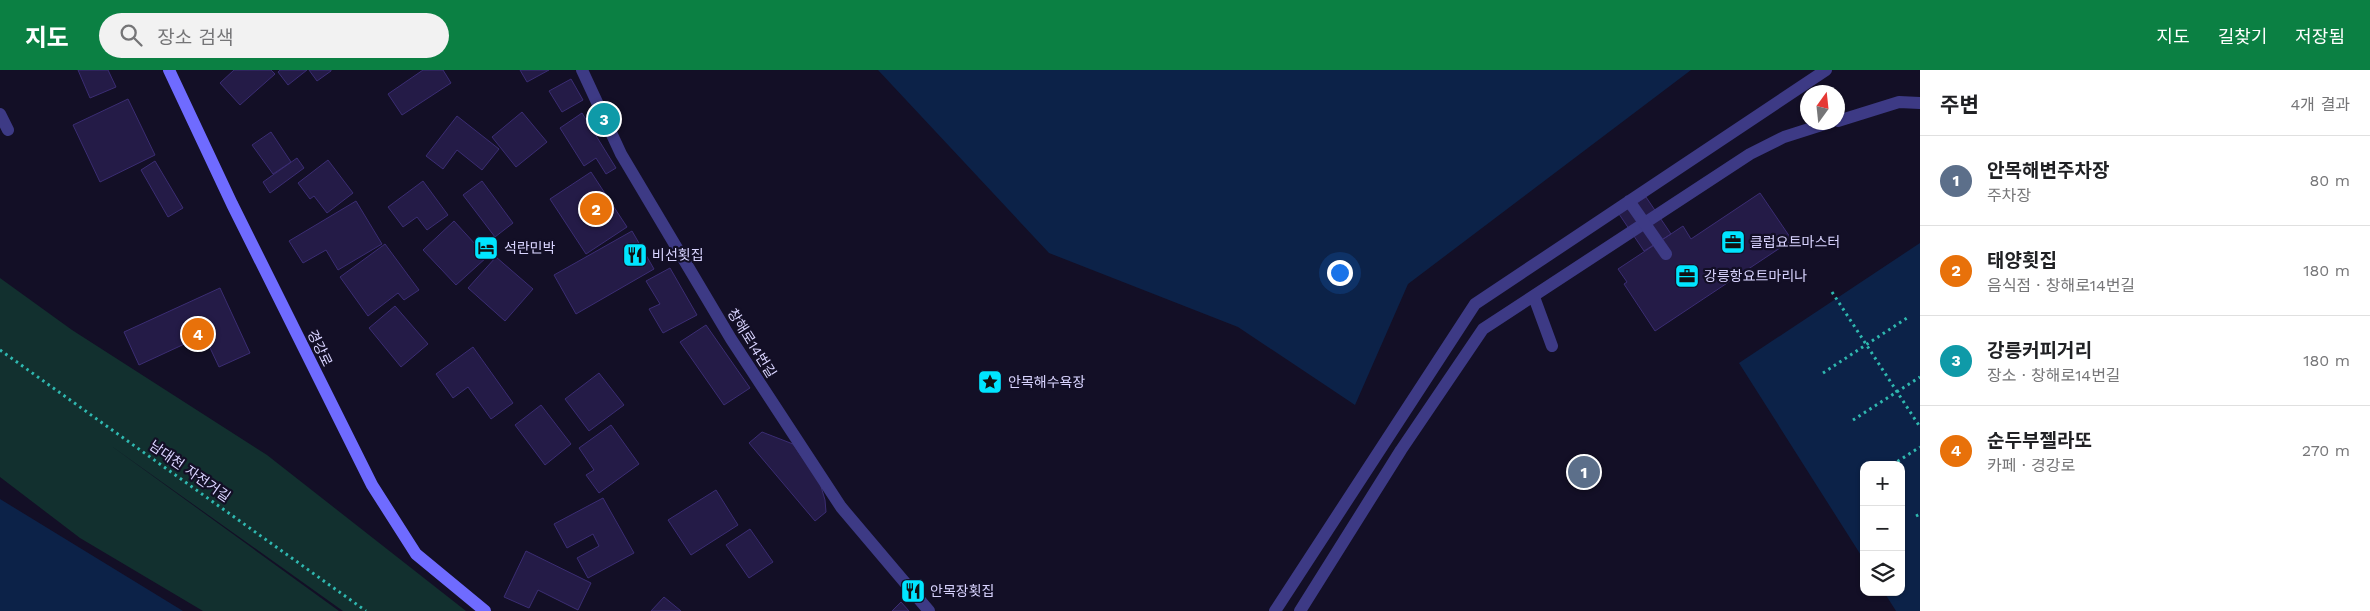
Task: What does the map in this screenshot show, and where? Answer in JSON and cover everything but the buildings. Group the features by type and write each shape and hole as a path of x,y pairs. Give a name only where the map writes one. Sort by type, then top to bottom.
{"street":[{"name":"경강로","path":"169,70 232,204 372,485 416,554 485,611"},
{"name":"창해로14번길","path":"582,70 621,154 731,339 841,507 929,611"},
{"path":"1275,611 1475,304 1826,70"},
{"path":"1845,119 1899,102 1920,103"},
{"path":"0,114 8,130"},
{"path":"1300,611 1401,450 1483,329 1750,154 1784,137 1806,130"},
{"path":"1629,201 1666,254"},
{"path":"1534,297 1552,346"}],"path":[{"path":"1832,292 1920,427"},
{"path":"1823,373 1910,316"},
{"name":"남대천 자전거길","path":"0,350 366,611"},
{"path":"1853,420 1920,377"},
{"path":"1898,461 1920,446"}],"green space":[{"path":"0,278 72,330 267,455 466,611 343,611 110,445 339,611 203,611 80,538 0,477"}],"water":[{"path":"878,70 1691,70 1408,284 1355,405 1238,327 1049,253"},
{"path":"1920,243 1920,611 1896,611 1887,596 1905,596 1905,461 1860,461 1860,554 1739,363"},
{"path":"0,499 183,611 0,611"}],"place":[{"name":"강릉커피거리","path":"604,119"},
{"name":"태양횟집","path":"596,209"},
{"name":"클럽요트마스터","path":"1733,242"},
{"name":"석란민박","path":"486,248"},
{"name":"비선횟집","path":"635,255"},
{"name":"강릉항요트마리나","path":"1687,276"},
{"name":"순두부젤라또","path":"198,334"},
{"name":"안목해수욕장","path":"990,382"},
{"name":"안목해변주차장","path":"1584,472"},
{"name":"안목장횟집","path":"913,591"}]}
